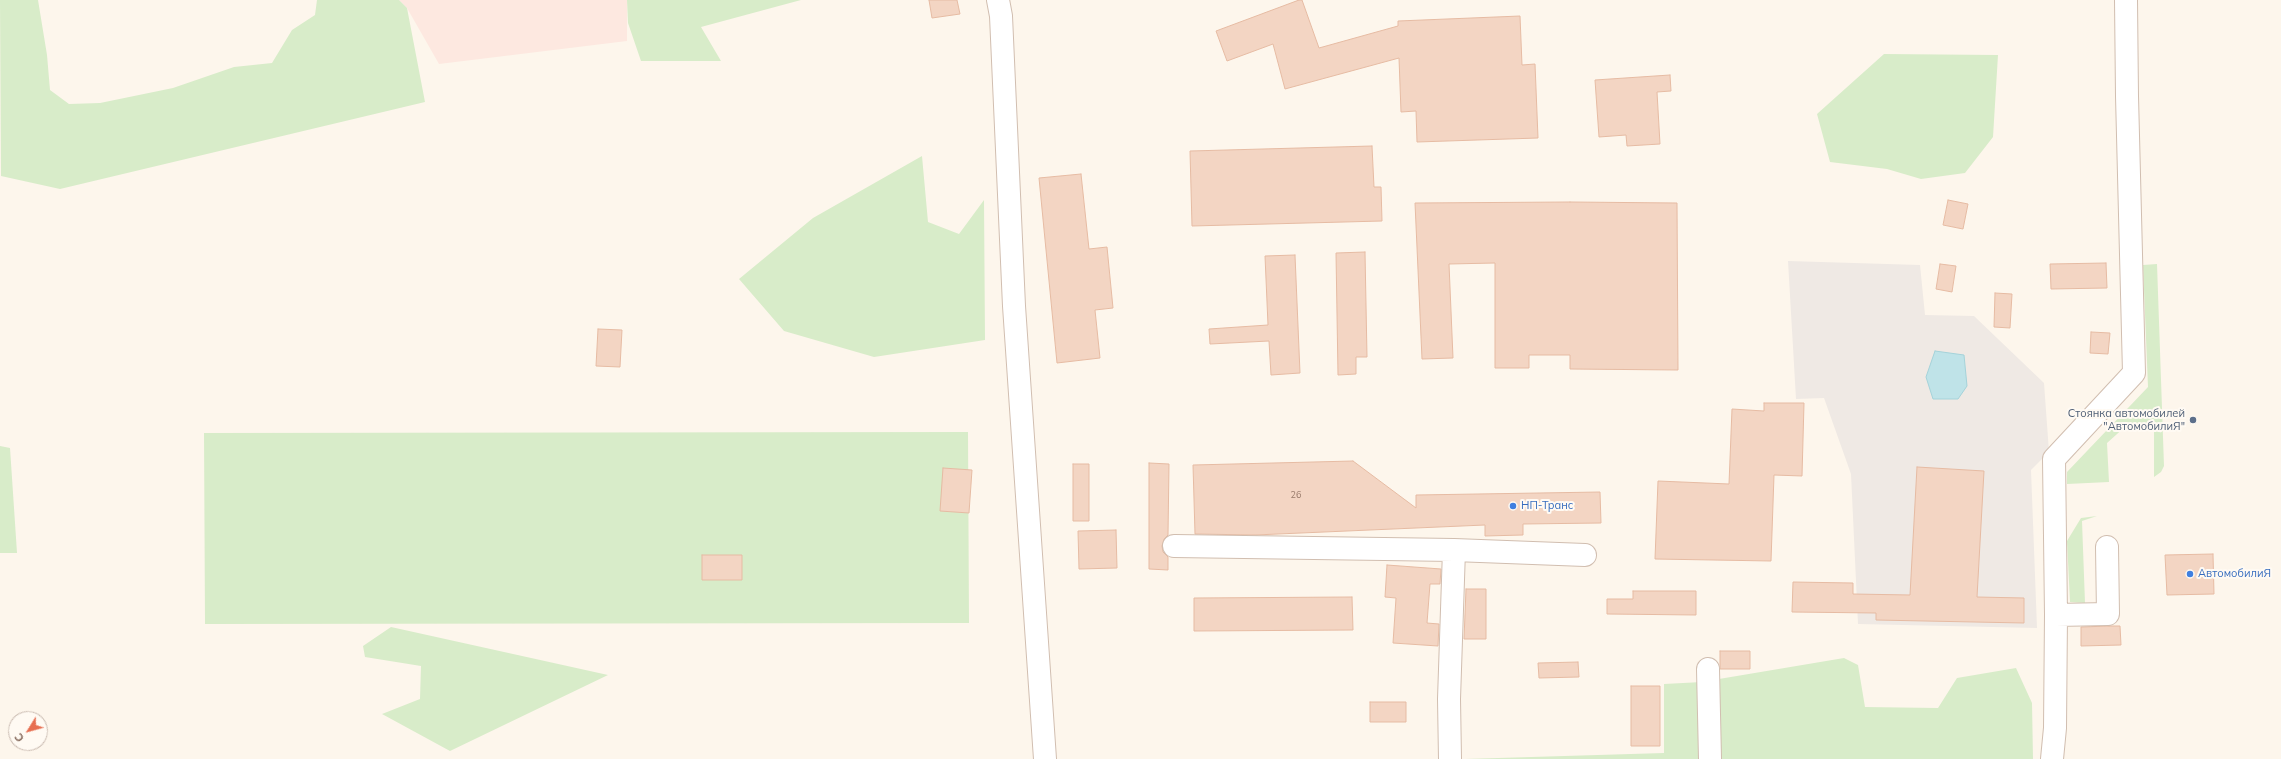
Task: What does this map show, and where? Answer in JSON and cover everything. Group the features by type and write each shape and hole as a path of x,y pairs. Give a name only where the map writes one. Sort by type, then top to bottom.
{"street":[{"path":"998,0 1001,16 1014,306 1045,759"},
{"path":"2052,759 2055,728 2056,615 2054,459 2134,373 2126,0"},
{"path":"1174,546 1454,550 1586,555"},
{"path":"2056,615 2108,614 2108,547"},
{"path":"1450,759 1449,699 1454,550"},
{"path":"1708,669 1710,759"}],"shaded area":[{"path":"399,0 627,0 627,41 439,64 407,8"},
{"path":"1788,261 1920,265 1925,315 1974,316 2044,383 2049,452 2031,470 2037,628 1858,624 1851,474 1824,398 1796,399"}],"green space":[{"path":"0,0 38,0 47,55 50,90 69,104 100,103 173,88 234,67 272,63 292,30 315,15 317,0 399,0 407,8 425,102 60,189 1,176"},
{"path":"627,0 801,0 701,27 721,61 641,61 628,23"},
{"path":"1884,54 1998,55 1993,137 1965,173 1921,179 1887,169 1830,162 1817,114"},
{"path":"922,156 928,222 959,234 984,200 985,340 874,357 784,331 739,279 813,218"},
{"path":"2157,264 2164,466 2161,472 2154,477 2154,422 2126,426 2107,443 2109,482 2067,484 2067,472 2148,387 2143,265"},
{"path":"968,432 969,623 205,624 204,433"},
{"path":"0,446 10,448 17,553 0,553"},
{"path":"2097,516 2082,521 2085,603 2070,602 2067,541 2081,518"},
{"path":"391,627 608,675 450,751 382,714 420,699 421,666 365,657 363,646"},
{"path":"1844,658 1858,665 1865,707 1938,708 1957,678 2016,668 2032,703 2033,759 1715,759 1713,680"},
{"path":"1702,682 1704,759 1465,759 1664,753 1664,684"}],"water":[{"path":"1935,351 1964,355 1967,386 1958,399 1933,399 1926,377"}],"building":[{"path":"929,0 957,0 960,14 932,18"},
{"path":"1302,0 1319,48 1398,26 1398,21 1520,16 1522,65 1535,64 1538,138 1417,142 1416,111 1401,112 1399,58 1285,89 1273,44 1227,61 1216,31"},
{"path":"1670,75 1671,91 1657,92 1660,144 1627,146 1626,135 1599,137 1595,80"},
{"path":"1372,146 1374,187 1381,187 1382,221 1192,226 1190,151"},
{"path":"1081,174 1089,249 1107,247 1113,308 1095,310 1100,358 1057,363 1039,178"},
{"path":"1948,200 1968,204 1963,229 1943,225"},
{"path":"1415,203 1677,203 1678,370 1570,369 1570,355 1529,355 1529,368 1495,368 1495,263 1449,264 1453,358 1422,359"},
{"path":"1365,252 1367,357 1356,357 1356,374 1338,375 1336,253"},
{"path":"1295,255 1300,373 1271,375 1269,341 1210,344 1209,329 1268,325 1265,256"},
{"path":"2106,263 2107,288 2051,289 2050,264"},
{"path":"1940,264 1956,266 1952,292 1936,289"},
{"path":"1995,293 2012,294 2010,328 1994,327"},
{"path":"598,329 622,330 620,367 596,366"},
{"path":"2091,332 2110,333 2108,354 2090,353"},
{"path":"1764,403 1804,403 1802,476 1774,475 1771,561 1655,559 1658,481 1729,484 1732,409 1764,411"},
{"path":"1353,461 1416,508 1416,495 1600,492 1601,523 1523,524 1523,535 1485,536 1485,525 1255,535 1195,534 1193,465"},
{"path":"1149,463 1169,464 1168,535 1164,539 1162,546 1163,552 1168,557 1168,570 1149,569"},
{"path":"1073,464 1089,464 1089,521 1073,521"},
{"path":"1917,467 1984,471 1977,597 2024,598 2024,623 1876,620 1876,613 1792,612 1793,582 1853,583 1853,594 1910,595"},
{"path":"943,468 972,470 969,513 940,511"},
{"path":"1116,530 1117,568 1079,569 1078,531"},
{"name":"АвтомобилиЯ","path":"2213,554 2214,594 2167,595 2165,555"},
{"path":"702,555 742,555 742,580 702,580"},
{"path":"1387,565 1441,569 1440,584 1430,584 1427,623 1439,624 1438,646 1393,643 1396,598 1385,597"},
{"path":"1466,589 1486,589 1486,639 1464,639"},
{"path":"1633,591 1696,591 1696,615 1607,614 1607,599 1633,599"},
{"path":"1352,597 1353,630 1194,631 1194,598"},
{"path":"2120,626 2121,645 2081,646 2081,627"},
{"path":"1720,651 1750,651 1750,669 1720,669"},
{"path":"1578,662 1579,677 1539,678 1538,663"},
{"path":"1631,686 1660,686 1660,746 1631,746"},
{"path":"1370,702 1406,702 1406,722 1370,722"}],"place":[{"name":"Стоянка автомобилей \"АвтомобилиЯ\"","path":"2193,420"},
{"name":"НП-Транс","path":"1513,506"},
{"name":"АвтомобилиЯ","path":"2190,574"}]}
